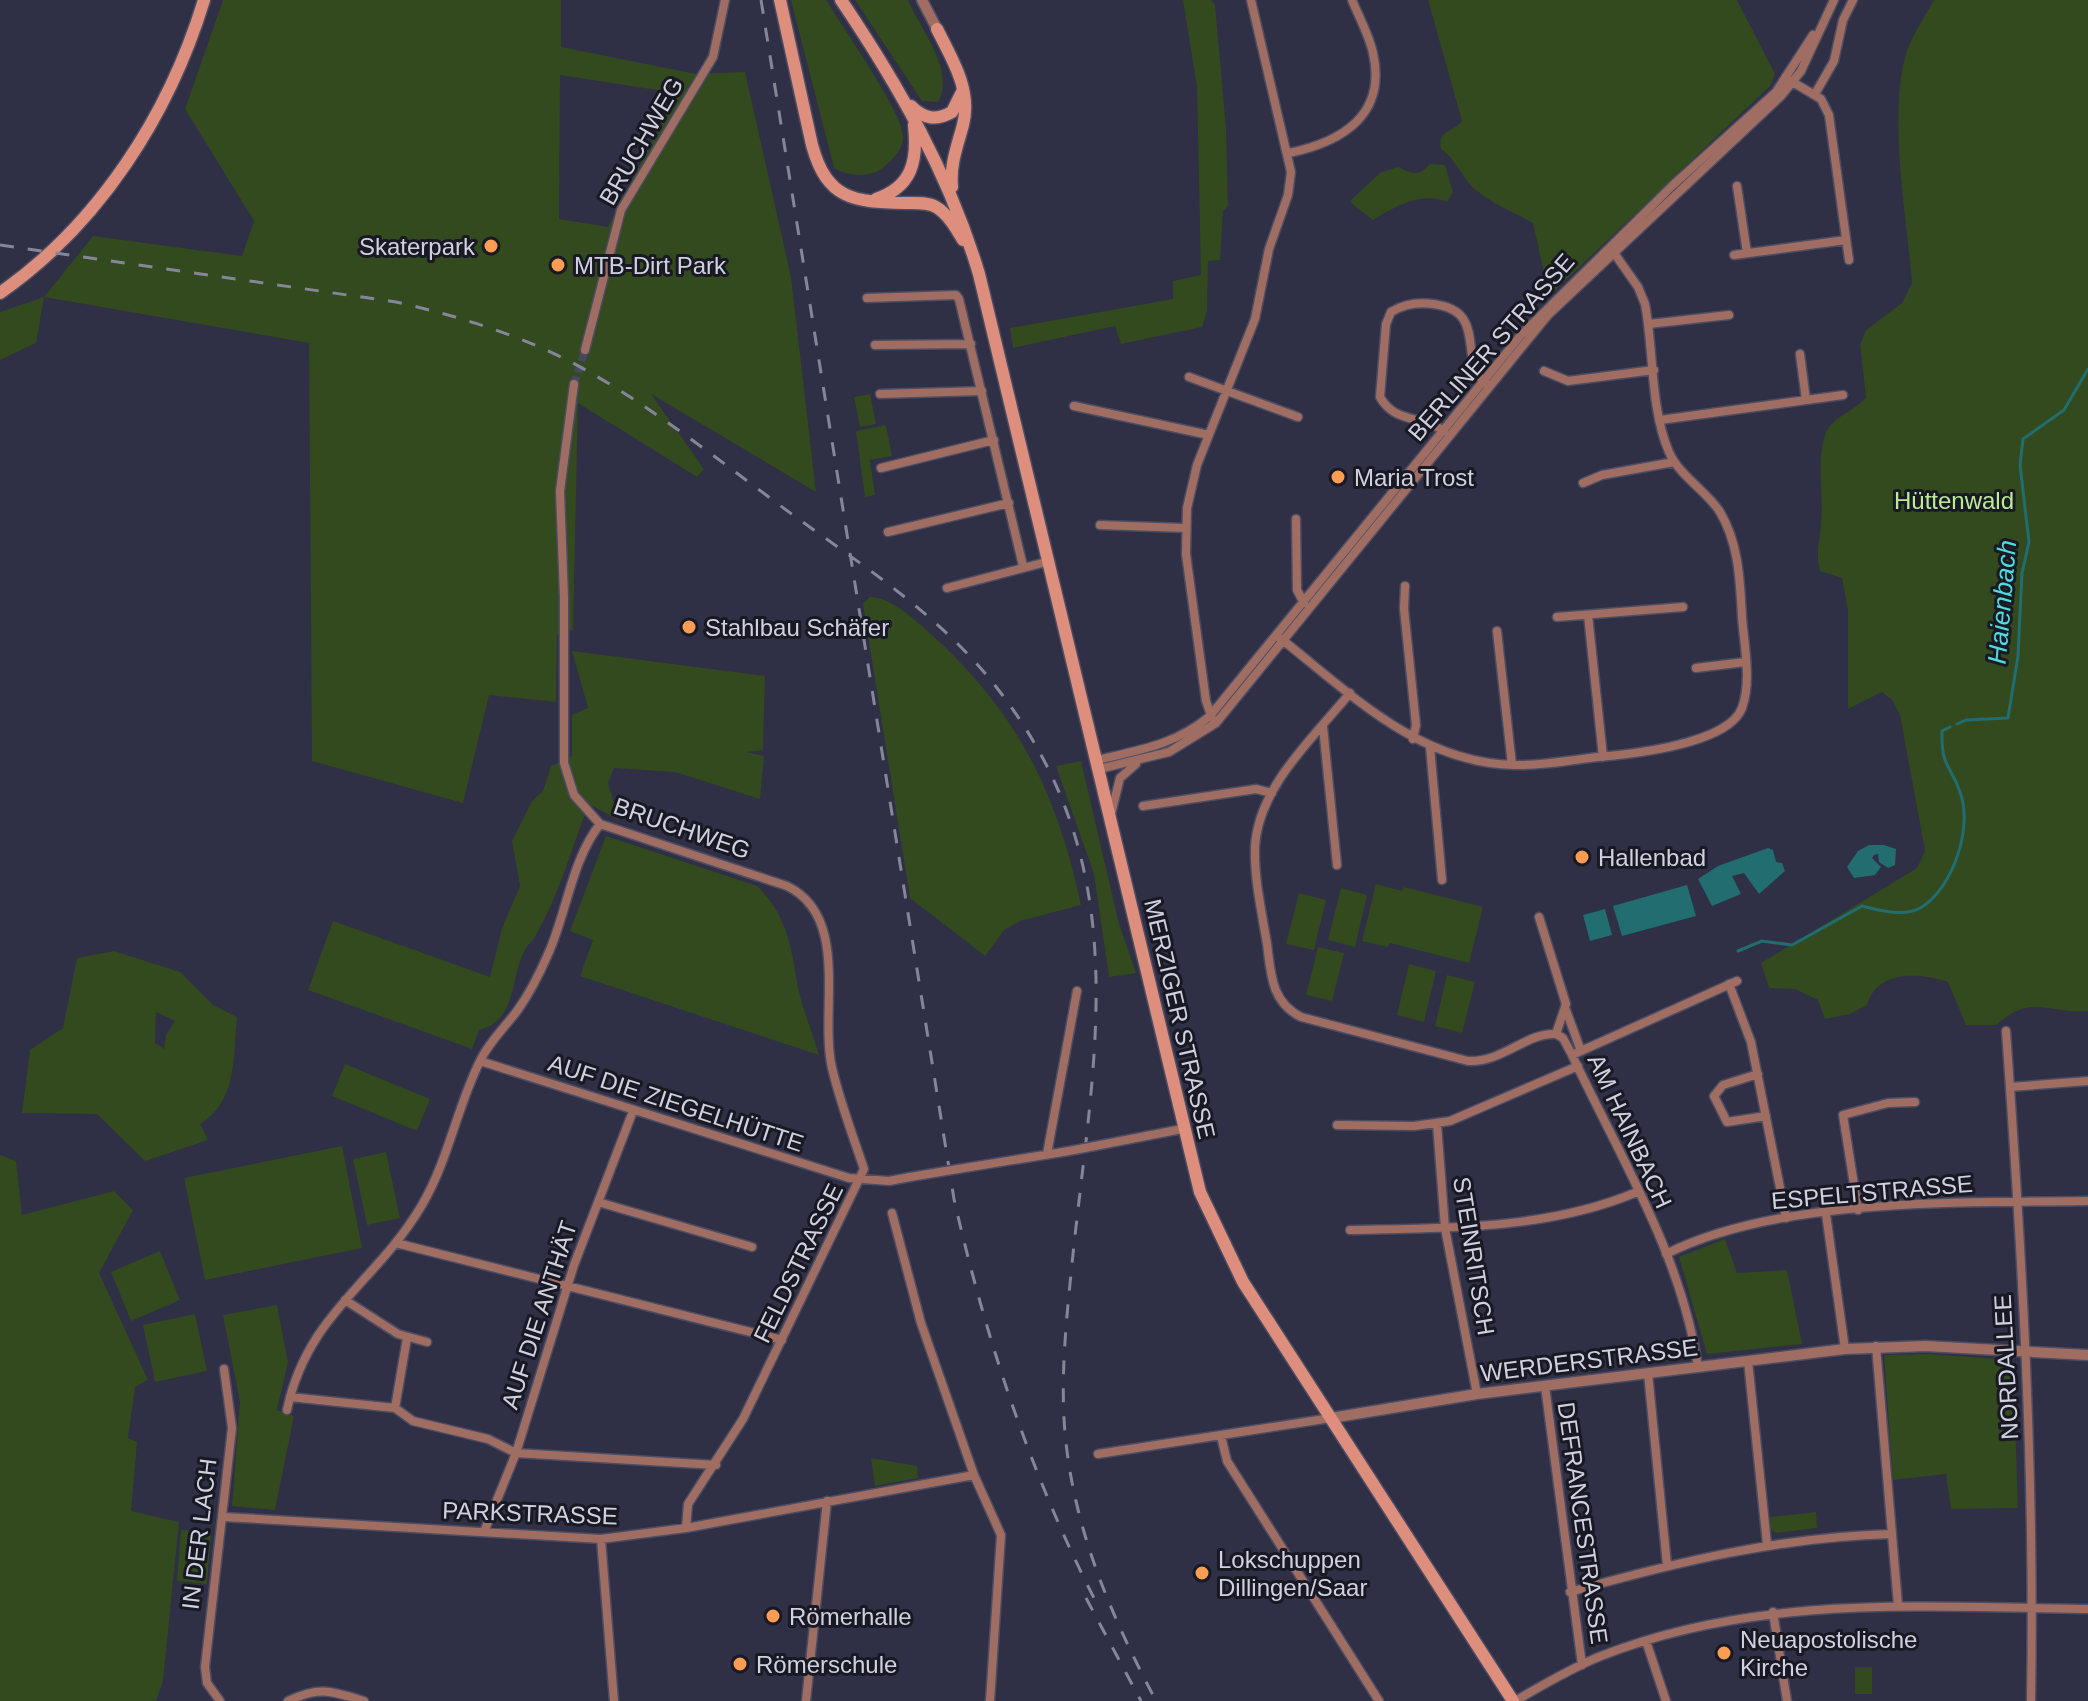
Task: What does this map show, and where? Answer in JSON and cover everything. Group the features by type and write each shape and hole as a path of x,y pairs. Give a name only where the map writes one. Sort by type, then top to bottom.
{"main road":[{"path":"0,293 76,228 119,174 164,98 204,0"},
{"path":"780,0 816,162 832,186 843,195 865,202 937,208 951,221 975,260"},
{"path":"841,0 903,97 953,198 975,260"},
{"path":"937,29 961,81 965,114 952,161 953,198"},
{"path":"903,97 922,115 937,119 952,112 958,104 961,81"},
{"path":"865,202 902,187 912,174 915,143 912,115"},
{"name":"MERZIGER STRASSE","path":"975,260 1050,561 1182,1129 1200,1192 1228,1255 1514,1701"}],"street":[{"name":"BRUCHWEG","path":"585,350 621,210 713,57 725,0"},
{"path":"922,0 937,29"},
{"path":"1213,719 1189,582 1185,528 1189,491 1255,319 1269,249 1288,195 1291,172 1251,0"},
{"path":"1289,153 1327,144 1343,135 1356,124 1371,100 1376,69 1373,50 1352,0"},
{"name":"BERLINER STRASSE","path":"1098,764 1140,761 1188,743 1213,719 1543,311 1790,80 1834,0 1790,80"},
{"path":"1815,94 1834,61 1843,20 1853,0"},
{"path":"1790,80 1815,94 1829,115 1849,260"},
{"path":"1737,186 1747,253"},
{"path":"1734,255 1846,240"},
{"path":"1279,637 1413,739 1430,747 1512,765 1663,748 1724,726 1741,711 1746,686 1745,662 1740,576 1732,539 1720,512 1674,462 1660,420 1649,324 1638,287 1611,249"},
{"path":"867,298 956,295 971,344 1023,566"},
{"path":"1445,432 1395,415 1380,397 1386,324 1391,312 1414,304 1433,304 1459,313 1469,331 1477,375 1485,384"},
{"path":"1649,324 1729,315"},
{"path":"875,345 971,344"},
{"path":"1800,354 1806,400"},
{"path":"1544,371 1568,381 1654,370"},
{"path":"1189,377 1298,417"},
{"name":"BRUCHWEG","path":"574,384 560,491 564,597 564,763 574,795 600,824 787,886 810,900 823,927 832,1069 864,1169 861,1181"},
{"path":"880,394 982,391"},
{"path":"1660,420 1843,395"},
{"path":"1074,406 1209,435"},
{"path":"881,468 994,440"},
{"path":"1583,483 1602,475 1674,462"},
{"path":"888,532 1009,503"},
{"path":"1296,519 1296,579 1305,604"},
{"path":"1100,525 1185,528"},
{"path":"947,588 1050,561"},
{"path":"1405,586 1404,609 1416,725 1413,739"},
{"path":"1557,617 1683,607"},
{"path":"1588,615 1603,757"},
{"path":"1497,631 1512,765"},
{"path":"1696,668 1745,662"},
{"path":"1350,693 1272,793 1257,830 1255,858 1273,986 1288,1011 1327,1025 1468,1061 1484,1062 1543,1035 1556,1034 1566,1010"},
{"name":"BERLINER STRASSE","path":"1098,764 1166,745 1213,719"},
{"path":"1323,727 1337,865"},
{"path":"1430,747 1442,880"},
{"path":"1110,819 1120,778 1140,761"},
{"path":"1143,806 1256,789 1272,793"},
{"path":"287,1410 307,1349 345,1300 396,1243 422,1206 444,1162 480,1061 535,982 560,925 586,845 600,824"},
{"path":"1539,917 1576,1053 1733,983 1758,1074 1786,1218"},
{"path":"1047,1154 1077,991"},
{"name":"NORDALLEE","path":"2006,1031 2026,1353 2033,1608 2031,1701"},
{"name":"AM HAINBACH","path":"1556,1034 1576,1053 1578,1066 1666,1254 1685,1305 1698,1367"},
{"name":"AUF DIE ZIEGELHÜTTE","path":"480,1061 861,1181"},
{"path":"1337,1125 1437,1124 1467,1116 1578,1066"},
{"path":"1758,1074 1723,1085 1714,1096 1727,1122 1766,1116"},
{"path":"2010,1087 2088,1081"},
{"path":"1858,1210 1843,1115 1888,1103 1915,1102"},
{"name":"AUF DIE ANTHÄT","path":"484,1532 516,1453 567,1285 633,1111"},
{"name":"STEINRITSCH","path":"1437,1124 1445,1228 1477,1394"},
{"name":"FELDSTRASSE","path":"686,1528 688,1504 716,1465 861,1181 910,1177 1182,1129"},
{"path":"1350,1230 1445,1228 1549,1217 1611,1202 1637,1192"},
{"name":"ESPELTSTRASSE","path":"1666,1254 1714,1232 1786,1218 1858,1210 2088,1201"},
{"path":"598,1202 752,1247"},
{"path":"892,1213 921,1323 974,1475 1001,1535 990,1701"},
{"path":"1826,1214 1845,1349"},
{"path":"396,1243 782,1340"},
{"path":"345,1300 407,1338 427,1342"},
{"path":"395,1408 407,1338"},
{"path":"1876,1346 1898,1605"},
{"name":"WERDERSTRASSE","path":"1098,1454 1477,1394 1845,1349 1876,1346 2088,1355"},
{"path":"1748,1361 1767,1544"},
{"name":"IN DER LACH","path":"220,1701 207,1683 206,1653 232,1428 224,1369"},
{"path":"1648,1373 1667,1565"},
{"name":"DEFRANCESTRASSE","path":"1545,1386 1582,1665"},
{"path":"290,1397 395,1408 413,1421 488,1439 516,1453 716,1465"},
{"path":"1221,1436 1227,1461 1379,1701"},
{"name":"PARKSTRASSE","path":"224,1517 601,1539 686,1528 974,1475"},
{"path":"806,1701 827,1501"},
{"path":"1570,1592 1667,1565 1767,1544 1892,1534"},
{"path":"601,1539 614,1701"},
{"path":"1514,1701 1582,1665 1646,1641 1773,1612 1898,1605 2088,1609"},
{"path":"1773,1612 1787,1701"},
{"path":"1646,1641 1666,1701"},
{"path":"288,1701 310,1691 322,1690 364,1701"}],"green space":[{"path":"223,0 561,0 561,47 696,74 745,72 791,277 816,492 651,394 704,469 697,477 578,403 573,630 557,635 556,702 489,695 463,803 312,761 309,343 44,297 93,236 242,256 254,221 185,109","holes":["560,75 676,93 608,227 559,219"]},
{"path":"791,0 826,0 892,106 903,134 902,144 893,158 876,172 858,175 834,168"},
{"path":"855,0 908,0 940,63 943,77 938,102 922,101"},
{"path":"1183,0 1211,0 1215,5 1226,128 1228,206 1223,211 1220,260 1208,261 1207,311 1202,327 1121,344 1115,326 1013,348 1010,328 1173,299 1173,281 1201,275 1197,87"},
{"path":"1428,0 1737,0 1775,74 1770,86 1549,296 1533,223 1477,191 1441,149 1443,135 1462,121"},
{"name":"Hüttenwald","path":"1934,0 2088,0 2088,1011 2030,1007 2009,1015 1996,1025 1966,1025 1948,982 1925,976 1889,980 1872,994 1867,1005 1850,1014 1825,1019 1818,1000 1795,989 1769,988 1761,963 1917,868 1925,851 1900,715 1892,700 1882,692 1848,709 1848,610 1842,578 1820,571 1818,551 1822,511 1821,456 1825,435 1832,423 1866,398 1860,345 1866,330 1902,303 1912,283 1900,161 1899,96 1910,43"},
{"path":"1430,164 1445,165 1453,192 1447,202 1418,199 1373,220 1352,204 1351,200 1380,173 1398,167 1419,173"},
{"path":"44,297 36,343 0,360 0,312"},
{"path":"870,394 876,424 860,427 854,397"},
{"path":"886,425 892,456 870,460 875,495 865,497 856,431"},
{"path":"870,597 887,601 911,617 962,664 988,694 1030,757 1060,827 1081,905 1020,921 1004,930 985,956 910,898 863,604"},
{"path":"572,651 765,676 763,750 746,752 764,756 760,799 675,772 614,768 608,783 619,820 589,804 552,904 520,961 507,1007 492,1025 479,1030 472,1049 308,990 333,921 490,977 502,928 520,886 512,841 532,801 543,791 551,766 572,756 572,715 588,708"},
{"path":"1081,761 1119,924 1136,973 1109,977 1094,874 1056,766"},
{"path":"606,836 757,886 775,908 786,931 801,1000 819,1055 580,976 593,940 570,931"},
{"path":"1376,884 1402,891 1404,887 1483,907 1469,963 1390,943 1388,947 1362,941"},
{"path":"1341,888 1367,895 1355,947 1328,940"},
{"path":"1299,893 1326,900 1314,950 1286,944"},
{"path":"1318,947 1344,953 1332,1001 1306,995"},
{"path":"114,951 180,972 213,1005 237,1017 234,1062 227,1090 221,1103 200,1124 208,1140 145,1161 97,1114 22,1113 30,1050 63,1028 77,958","holes":["156,1012 175,1021 166,1035 164,1049 155,1043"]},
{"path":"1409,964 1436,971 1424,1022 1397,1015"},
{"path":"1447,975 1475,982 1462,1033 1435,1026"},
{"path":"345,1064 430,1099 417,1131 332,1096"},
{"path":"342,1146 362,1248 205,1280 184,1178"},
{"path":"386,1152 400,1218 367,1225 353,1159"},
{"path":"0,1155 16,1161 22,1215 114,1191 133,1210 99,1273 148,1380 135,1387 128,1438 137,1442 131,1511 179,1522 163,1681 156,1701 0,1701"},
{"path":"1725,1239 1737,1273 1787,1270 1802,1344 1707,1354 1679,1257"},
{"path":"160,1251 180,1300 131,1321 111,1272"},
{"path":"277,1305 288,1362 277,1410 294,1416 275,1510 232,1506 240,1402 223,1315"},
{"path":"195,1314 207,1371 155,1382 143,1325"},
{"path":"1928,1354 2013,1360 2018,1508 1951,1509 1946,1474 1893,1480 1884,1355"},
{"path":"871,1458 917,1466 918,1478 875,1486"},
{"path":"1816,1512 1817,1528 1775,1533 1771,1529 1770,1517"},
{"path":"181,1530 211,1532 207,1584 177,1581"},
{"path":"1855,1667 1872,1667 1872,1694 1855,1694"}],"shaded area":[{"path":"1869,845 1896,849 1895,865 1888,868 1879,862 1878,854 1874,855 1872,858 1881,867 1875,875 1854,878 1847,867 1858,851"},
{"path":"1768,848 1773,850 1776,862 1782,863 1785,871 1759,894 1744,873 1732,876 1741,894 1712,906 1698,879 1718,866"},
{"path":"1687,885 1696,916 1622,936 1613,906"},
{"path":"1605,909 1612,935 1590,941 1583,915"}],"waterway":[{"name":"Haienbach","path":"1957,724 1966,720 2008,718 2018,656 2022,573 2029,542 2020,465 2023,439 2064,410 2088,369"},
{"name":"Haienbach","path":"1738,951 1762,941 1792,945 1862,906 1908,912 1922,907 1933,898 1951,872 1964,824 1961,795 1943,754 1942,731 1950,727"}],"tunnel":[{"path":"574,384 585,350"}],"railway":[{"path":"761,0 954,1199 981,1304 1013,1407 1052,1507 1098,1606"},
{"path":"0,245 396,302 442,313 530,343 602,379 658,416 875,574 952,638 997,688 1041,755 1071,823 1088,891 1095,960 1095,1031 1067,1321 1063,1388 1065,1433 1077,1504 1097,1572 1124,1637 1156,1701"},
{"path":"1086,1598 1141,1701"}],"place":[{"name":"Skaterpark","path":"491,246"},
{"name":"MTB-Dirt Park","path":"558,265"},
{"name":"Maria Trost","path":"1338,477"},
{"name":"Stahlbau Schäfer","path":"689,627"},
{"name":"Hallenbad","path":"1582,857"},
{"name":"Lokschuppen Dillingen/Saar","path":"1202,1573"},
{"name":"Römerhalle","path":"773,1616"},
{"name":"Neuapostolische Kirche","path":"1724,1653"},
{"name":"Römerschule","path":"740,1664"}]}
